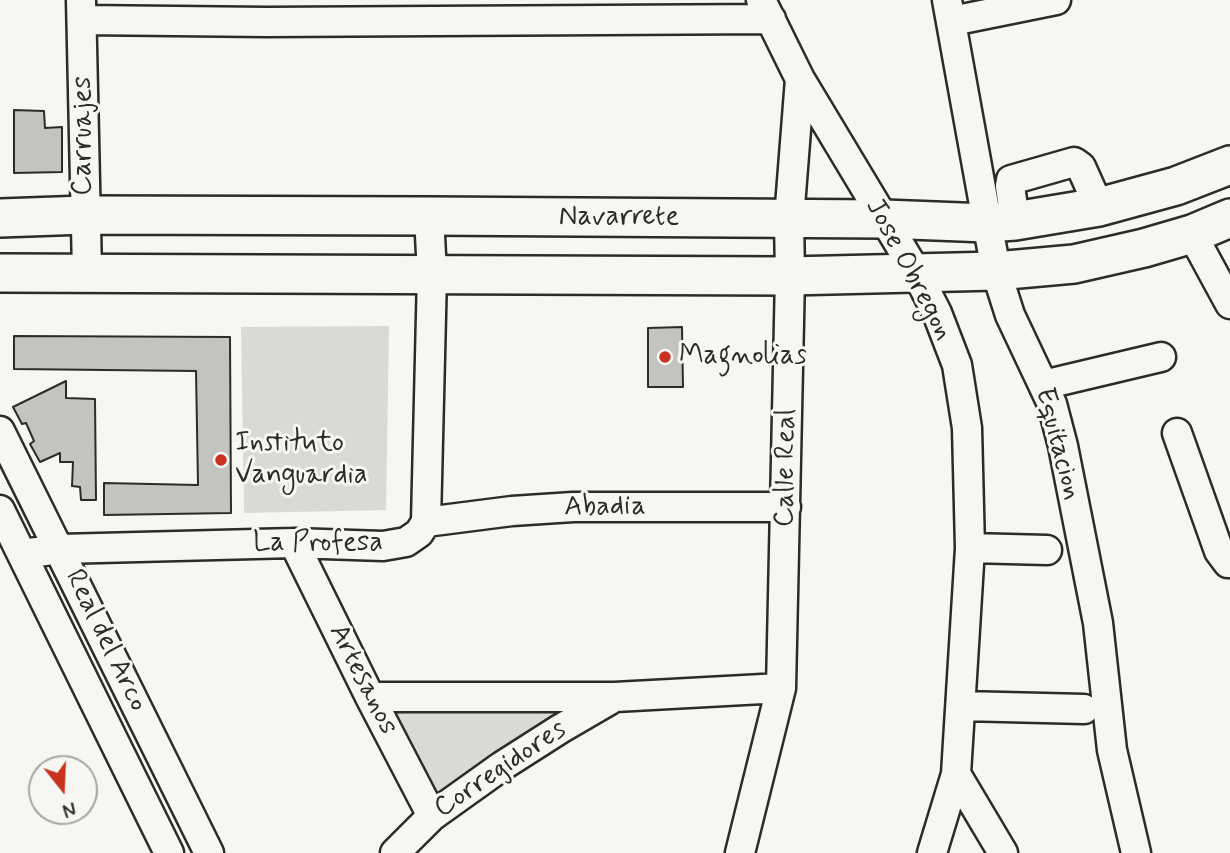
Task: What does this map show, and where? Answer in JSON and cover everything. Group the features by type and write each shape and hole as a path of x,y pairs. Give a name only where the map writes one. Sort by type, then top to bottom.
{"main road":[{"name":"Navarrete","path":"0,218 85,215 429,216 1001,222 1099,207 1176,186 1230,165"},
{"name":"Navarrete","path":"0,273 790,276 996,271 1074,264 1192,234 1230,218"}],"street":[{"path":"950,10 1056,0"},
{"path":"82,10 766,10"},
{"name":"Carruajes","path":"82,10 87,272"},
{"name":"Jose Obregon","path":"766,10 800,79 916,272 937,313 957,365 967,428 970,548 962,706 956,774 932,853"},
{"name":"Equitacion","path":"950,10 1001,222 996,271 1010,315 1052,404 1063,446 1098,623 1112,750 1136,853"},
{"name":"Calle Real","path":"740,853 781,688 789,219 800,79"},
{"path":"1001,222 1011,180 1074,162 1081,167 1099,207"},
{"path":"426,522 432,274 429,216"},
{"path":"1192,234 1230,304"},
{"path":"1043,385 1161,357"},
{"name":"Real del Arco","path":"0,430 209,853"},
{"path":"1178,433 1219,551 1230,563"},
{"name":"Abadia","path":"426,522 500,512 573,507 786,507"},
{"name":"Real del Arco","path":"0,510 169,853"},
{"name":"La Profesa","path":"22,554 60,549 294,543 383,545 406,542 419,533 426,522"},
{"name":"Artesanos","path":"294,543 432,816"},
{"path":"970,548 1047,550"},
{"name":"Corregidores","path":"370,697 615,697 781,688"},
{"name":"Corregidores","path":"395,853 432,816 513,758 615,697"},
{"path":"962,706 1084,709"},
{"path":"956,774 1003,853"}],"shaded area":[{"path":"389,326 386,510 244,513 241,327"},
{"path":"383,705 579,705 430,800"}],"building":[{"path":"14,110 44,111 45,128 62,127 62,172 14,173"},
{"name":"Magnolias","path":"682,327 683,387 648,387 648,328"},
{"path":"14,336 230,337 231,513 104,515 104,483 198,485 196,371 14,369"},
{"path":"66,381 66,398 95,399 96,500 81,500 80,487 72,486 73,462 60,462 60,453 40,462 30,444 34,441 26,423 22,424 13,407"}],"place":[{"name":"Magnolias","path":"665,357"},
{"name":"Instituto Vanguardia","path":"221,460"}]}
